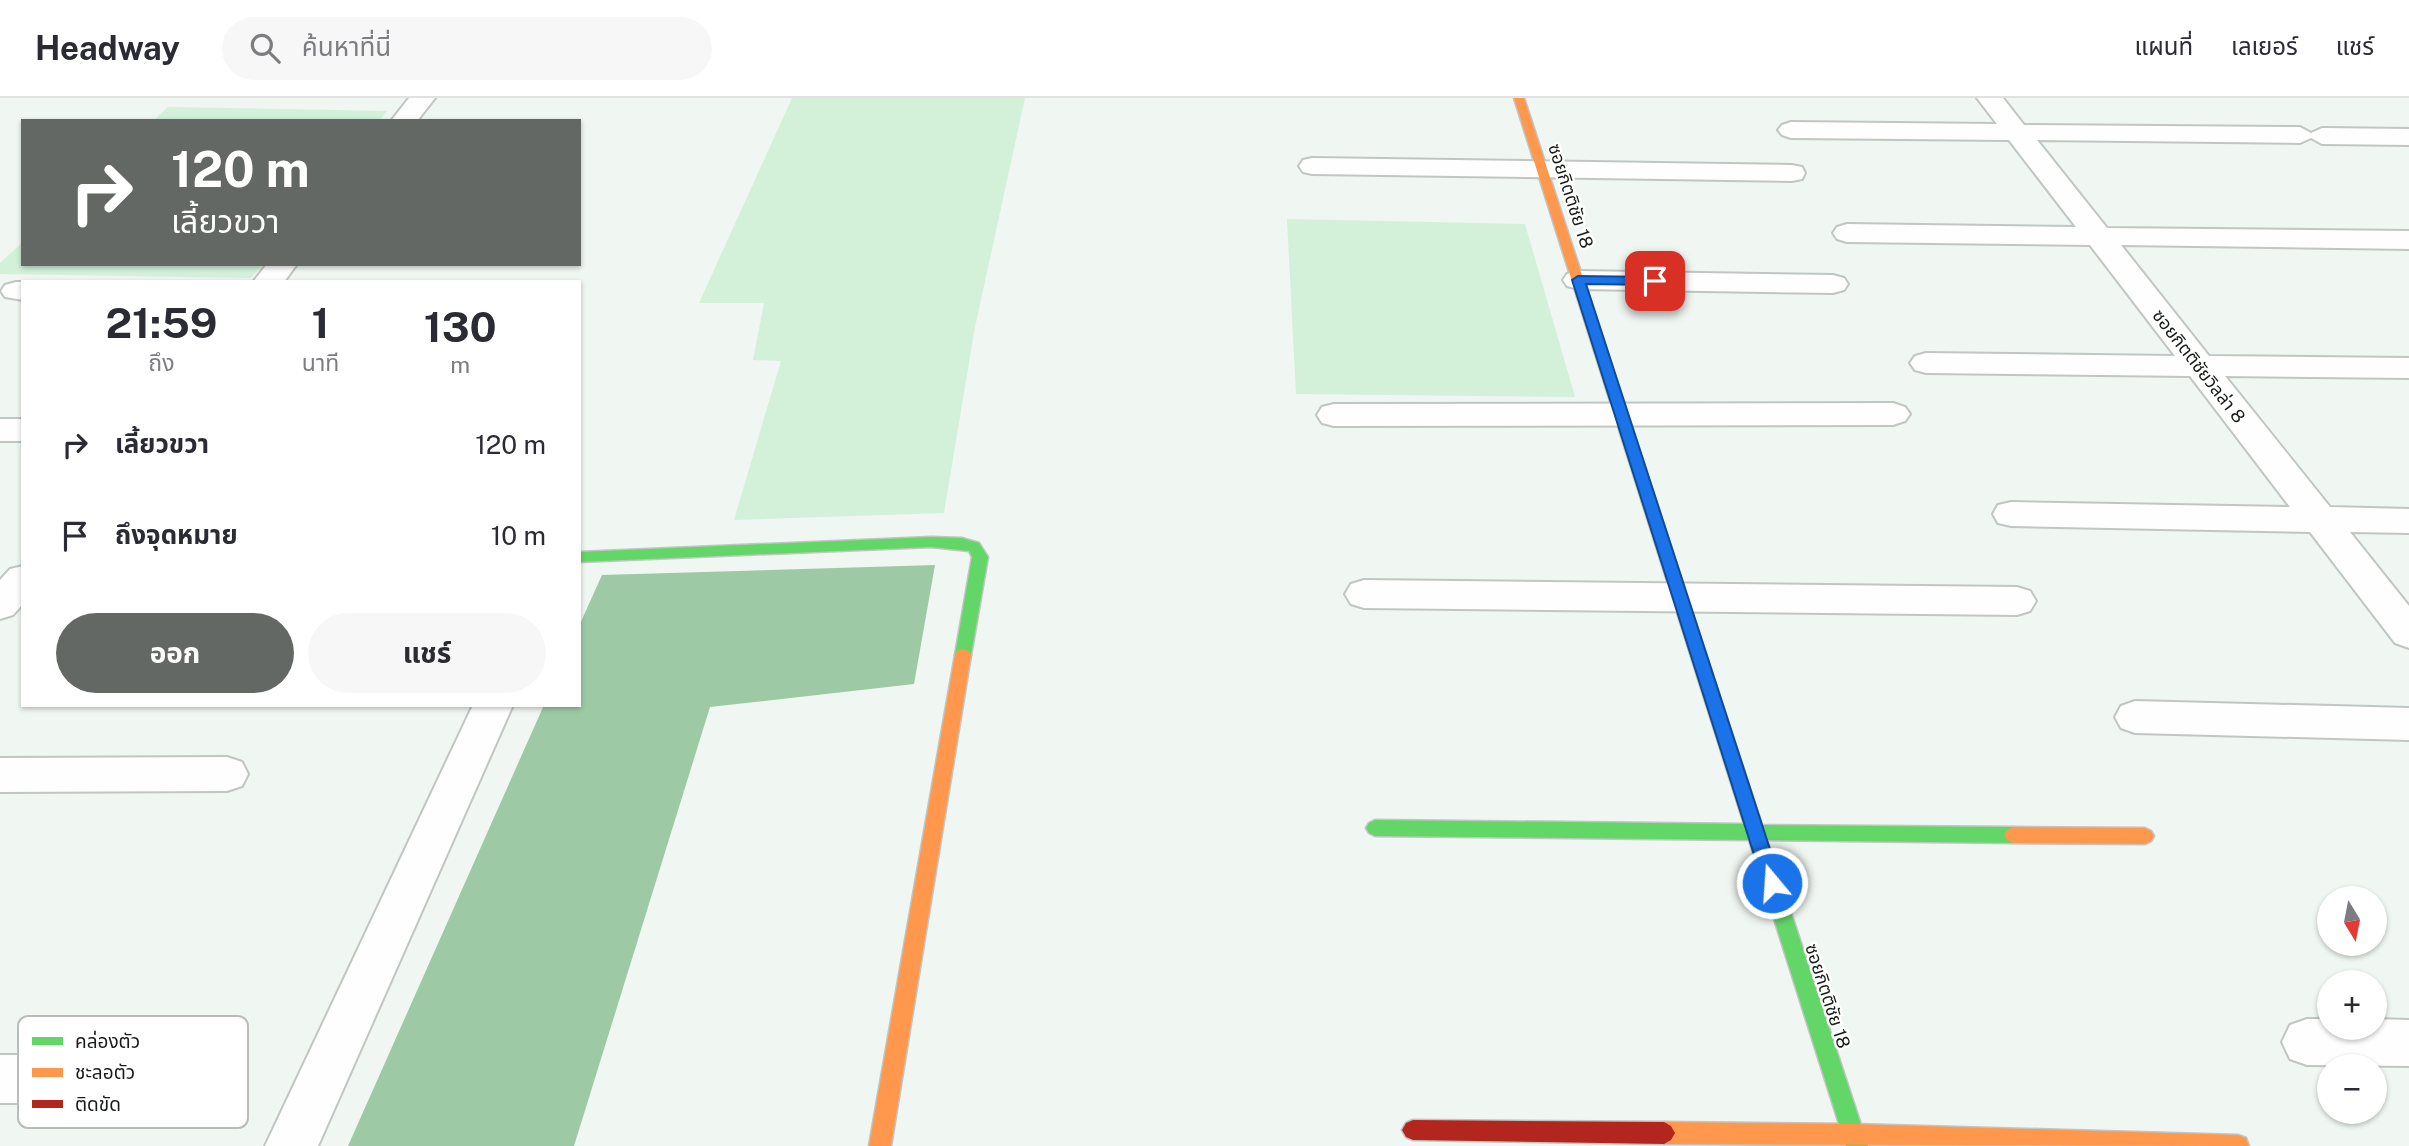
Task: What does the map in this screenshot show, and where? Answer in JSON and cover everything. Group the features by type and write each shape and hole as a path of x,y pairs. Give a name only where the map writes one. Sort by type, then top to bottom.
{"street":[{"path":"406,119 422,98"},
{"name":"ซอยกิตติชัย 18","path":"1519,98 1855,1140"},
{"name":"ซอยกิตติชัยวิลล่า 8","path":"1990,98 2317,519 2409,633"},
{"path":"1791,130 2409,137"},
{"path":"1312,166 1792,173"},
{"path":"1847,233 2409,240"},
{"path":"270,280 281,266"},
{"path":"1578,280 1833,284"},
{"path":"1926,363 2409,368"},
{"path":"1334,415 1893,414"},
{"path":"0,430 21,430"},
{"path":"2011,514 2409,521"},
{"path":"581,557 931,542 962,543 974,547 980,557 880,1146"},
{"path":"1364,594 2017,601"},
{"path":"291,1146 492,707"},
{"path":"2134,718 2409,724"},
{"path":"0,775 227,774"},
{"path":"1375,828 2145,836"},
{"path":"2307,1042 2409,1043"},
{"path":"1413,1130 2238,1146"}],"shaded area":[{"path":"792,98 1025,98 975,327 944,513 734,520 781,361 753,360 764,303 699,303"},
{"path":"168,107 387,111 381,119 155,119"},
{"path":"1287,219 1525,224 1575,397 1296,394"},
{"path":"21,244 21,266 261,266 251,278 0,274 0,263"},
{"path":"935,565 914,684 710,707 574,1146 348,1146 543,707 581,707 581,622 602,575"}],"traffic: fast":[{"path":"1649,502 1857,1146"},
{"path":"581,557 931,542 962,543 974,547 980,557 963,655"},
{"path":"1375,828 2013,835"}],"traffic: slow":[{"path":"1519,98 1649,502"},
{"path":"880,1146 963,655"},
{"path":"2013,835 2145,836"},
{"path":"1664,1133 1853,1135 2238,1146"}],"traffic: jam":[{"path":"1413,1130 1664,1133"}],"route":[{"path":"1655,281 1578,280 1772,883"}]}
